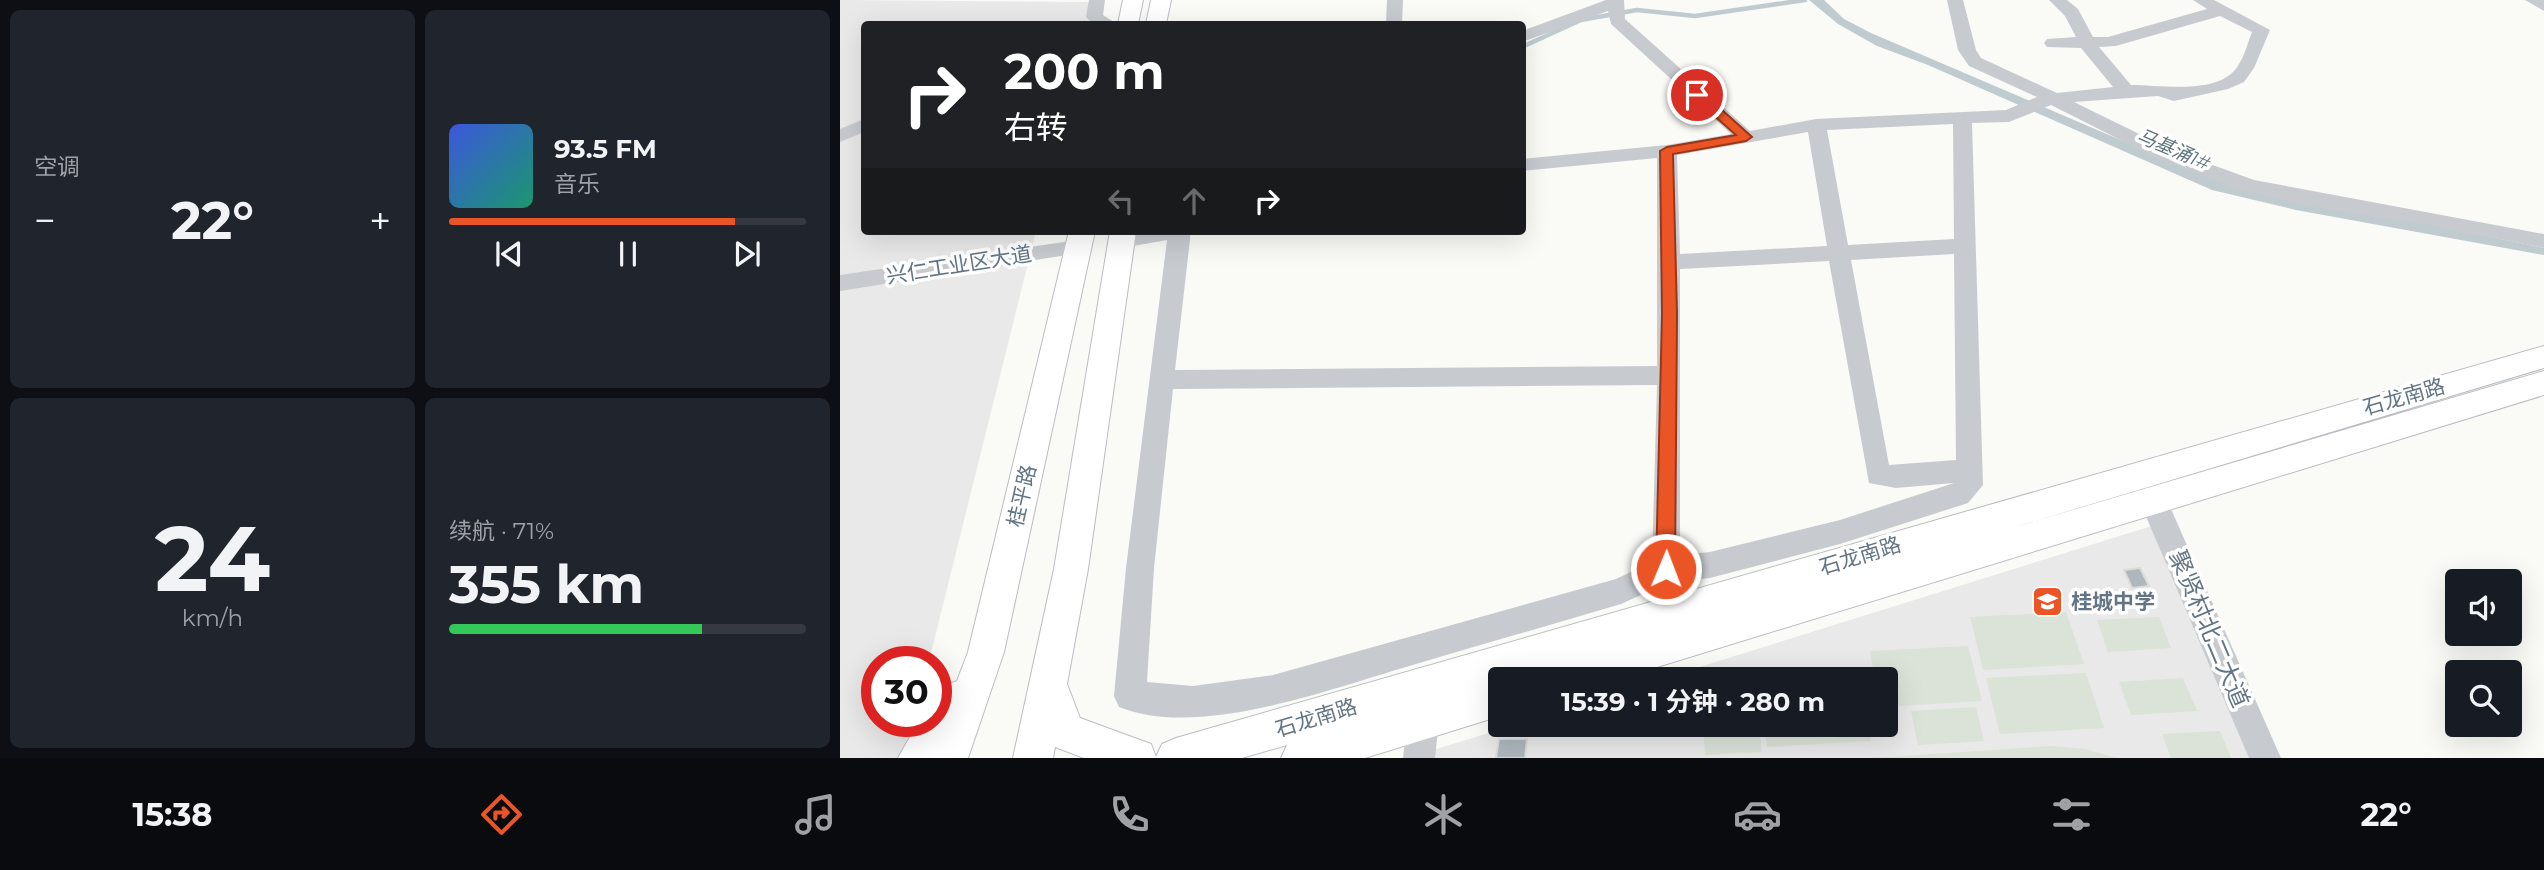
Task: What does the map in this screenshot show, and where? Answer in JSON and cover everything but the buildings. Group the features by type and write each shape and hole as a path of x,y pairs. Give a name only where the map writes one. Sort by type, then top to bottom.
{"main road":[{"path":"1129,21 1133,0"},
{"path":"1157,21 1161,0"},
{"path":"1033,758 1071,569 1123,236"},
{"name":"桂平路","path":"948,758 986,652 1080,239"},
{"name":"石龙南路","path":"1176,758 1668,613 1874,537 2544,356"},
{"name":"石龙南路","path":"1598,667 2544,383"},
{"path":"918,758 986,652"},
{"path":"1048,684 1066,732 1137,758"},
{"name":"石龙南路","path":"1301,758 1488,700"}],"street":[{"path":"1394,21 1395,0"},
{"path":"1955,0 1960,8 1970,56 1983,67 2043,102 2184,162 2245,184 2298,197 2432,218 2544,241"},
{"path":"2056,0 2072,13 2089,44 2126,91"},
{"path":"1526,165 1667,151 1816,125 2009,116 2043,102 2126,91 2160,90 2174,95 2222,85 2238,78 2248,64 2262,30 2201,0"},
{"path":"2533,0 2544,6"},
{"path":"1526,36 1616,8 1746,137"},
{"path":"2053,43 2110,42 2158,26 2221,12"},
{"path":"1180,235 1140,568 1130,696 1193,702 1273,690 1621,591 1666,569 1710,565 1874,537 1958,495 1970,485 1962,118"},
{"path":"1816,125 1878,475 1896,477 1969,470"},
{"path":"840,136 861,126"},
{"path":"1667,151 1668,613"},
{"name":"兴仁工业区大道","path":"840,283 1080,239"},
{"path":"1669,262 1963,246"},
{"path":"1163,380 1669,375"},
{"name":"聚贤村北二大道","path":"2153,500 2265,758"},
{"path":"1419,758 1423,720"}],"shaded area":[{"path":"840,0 1093,2 1089,21 861,21 861,235 1035,235 933,646 861,646 861,737 910,737 906,753 901,758 840,758"},
{"path":"1809,0 1824,0 1844,19 1871,33 2172,162 2385,215 2544,248 2544,255 2296,210 2212,190 1928,65 1877,46 1838,24"},
{"name":"桂城中学","path":"2155,525 2253,758 1407,758 1488,733 1488,737 1898,737 1898,667 1699,667"},
{"path":"2066,612 2084,664 1983,670 1970,617"},
{"path":"2159,617 2171,648 2108,652 2097,620"},
{"path":"1968,646 1982,701 1898,706 1898,667 1873,667 1870,651"},
{"path":"2086,673 2104,728 2000,734 1986,678"},
{"path":"2183,678 2197,711 2131,715 2119,682"},
{"path":"1976,707 1984,741 1918,745 1911,711"},
{"path":"2220,731 2231,758 2171,758 2162,734"},
{"path":"1704,737 1760,737 1762,752 1705,755"},
{"path":"1766,737 1870,737 1871,741 1767,747"},
{"path":"2051,746 2085,749 2117,758 1872,758"}],"waterway":[{"path":"1526,45 1581,20 1637,10 1695,16 1805,0"}],"place":[{"name":"桂城中学","path":"2048,602"}],"route":[{"path":"1666,569 1670,314 1667,151 1746,137 1697,95"}],"water label":[{"name":"马基涌1#","path":"2174,149"}]}
